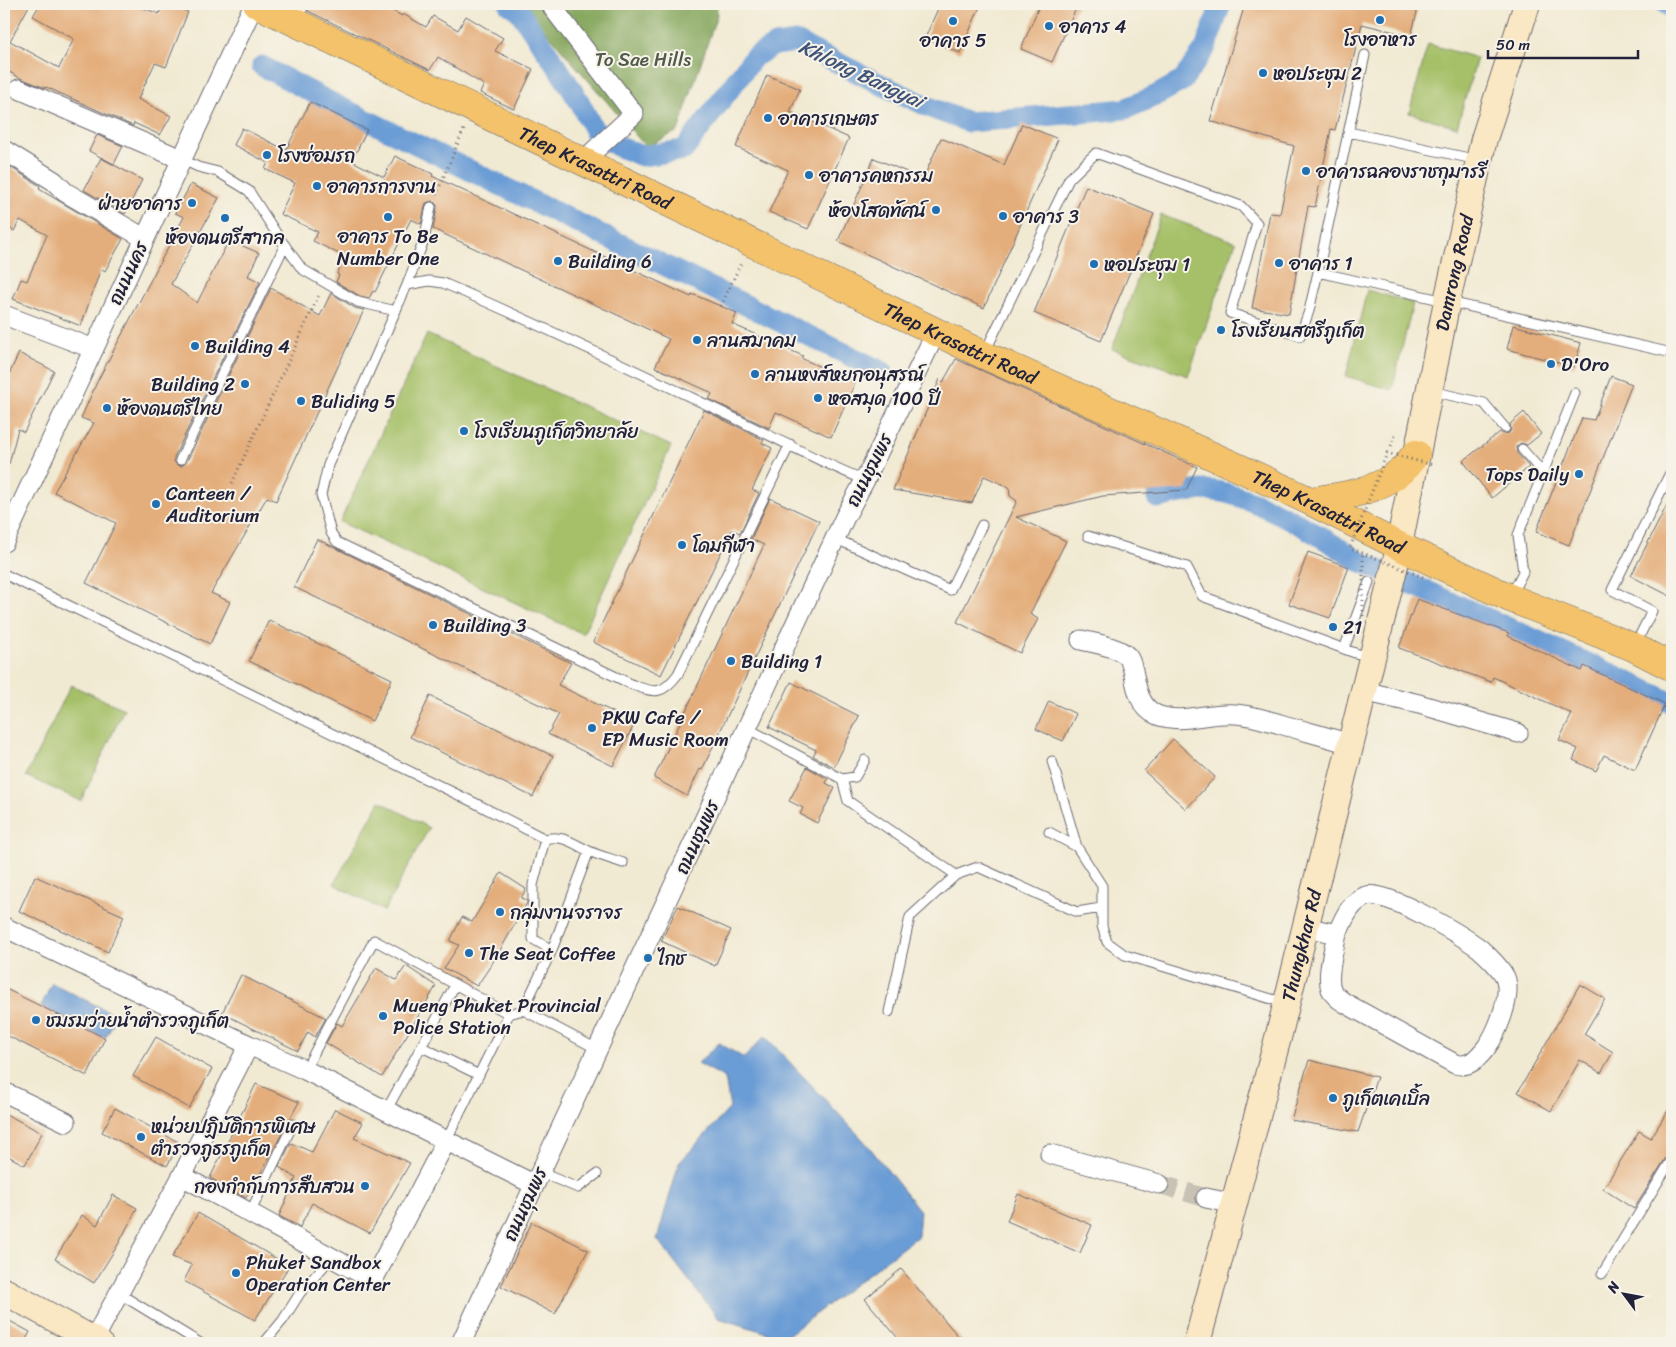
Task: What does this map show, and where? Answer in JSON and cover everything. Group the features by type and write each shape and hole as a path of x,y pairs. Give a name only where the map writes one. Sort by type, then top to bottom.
{"main road":[{"name":"Thep Krasattri Road","path":"256,4 294,12 936,332 1310,501 1398,554 1633,647 1672,667"},
{"name":"Damrong Road","path":"1398,554 1424,459 1428,390 1479,160 1526,4"},
{"path":"1310,501 1351,495 1367,490 1424,459"},
{"name":"Thungkhar Rd","path":"1197,1343 1286,1004 1372,658 1379,584 1398,554"},
{"path":"4,1291 95,1342"}],"street":[{"name":"ถนนนคร","path":"4,539 9,518 94,349 181,159 256,4"},
{"path":"552,5 634,114 586,158"},
{"path":"19,89 181,159"},
{"path":"4,150 54,181 65,192 144,238"},
{"path":"4,315 94,349"},
{"name":"ถนนชุมพร","path":"461,1343 536,1178 747,728 936,332"},
{"path":"1081,640 1118,650 1127,656 1130,660 1137,689 1143,704 1156,714 1179,719 1217,714 1239,714 1350,744"},
{"path":"1363,691 1419,704 1518,733"},
{"path":"1368,895 1390,899 1416,911 1480,949 1506,978 1507,996 1497,1030 1486,1048 1472,1062 1463,1066 1455,1064 1336,996 1331,989 1330,979 1337,934 1346,912 1352,905 1368,895"},
{"path":"4,927 305,1070 446,1141 536,1178"},
{"path":"1305,927 1337,934"},
{"path":"95,1342 249,1045"},
{"path":"4,1092 66,1122"},
{"path":"182,1176 373,1280 446,1141"},
{"path":"1050,1154 1159,1184"},
{"path":"1206,1198 1234,1204"}],"lane":[{"path":"984,355 1069,179 1096,153 1241,206 1257,223 1230,313 1300,336 1309,311 1365,55"},
{"path":"1349,132 1479,160"},
{"path":"181,159 198,167 218,172 249,191 302,269 358,302 396,311"},
{"path":"431,207 424,240 396,311 328,465 321,495 331,533 337,542 649,691 660,691 669,686 678,674 790,444"},
{"path":"180,460 285,245"},
{"path":"1318,272 1672,353"},
{"path":"406,285 429,281 443,283 561,335 843,471 866,480"},
{"path":"1428,390 1484,403 1505,428"},
{"path":"1510,598 1524,572 1518,535 1575,393"},
{"path":"1522,449 1543,473"},
{"path":"1633,647 1652,612 1612,590 1669,475"},
{"path":"836,539 950,590 982,525"},
{"path":"1088,536 1187,567 1202,596 1372,658"},
{"path":"4,574 477,804 545,839 555,836 623,863"},
{"path":"1344,649 1379,584"},
{"path":"747,728 842,780 855,777 865,760"},
{"path":"1052,761 1077,847 1102,886 1102,926 1106,942 1125,955 1286,1004"},
{"path":"842,780 848,801 956,875"},
{"path":"1048,832 1077,847"},
{"path":"545,839 533,885 533,938 552,950"},
{"path":"523,1010 552,950 589,851"},
{"path":"889,1012 910,917 956,875 978,867 1078,912 1101,908"},
{"path":"305,1070 374,940 509,1014 523,1010 597,1049"},
{"path":"386,1111 455,985"},
{"path":"446,1141 509,1014"},
{"path":"422,1047 479,1076"},
{"path":"250,1212 293,1124"},
{"path":"1602,1274 1672,1159"},
{"path":"536,1178 578,1188 597,1174"},
{"path":"264,1343 283,1320 300,1293 332,1257"},
{"path":"120,1294 200,1343"}],"path":[{"path":"443,178 459,142"},
{"path":"721,306 733,277"},
{"path":"232,483 324,283"},
{"path":"1423,577 1350,548 1387,453 1424,459"},
{"path":"1363,555 1363,620"}],"green space":[{"name":"To Sae Hills","path":"522,4 717,4 717,15 678,131 646,147"},
{"path":"1428,44 1477,58 1457,127 1409,113"},
{"path":"1161,215 1236,242 1188,376 1112,349"},
{"path":"1367,290 1413,303 1392,390 1346,376"},
{"path":"427,334 671,446 583,634 340,522"},
{"path":"71,685 124,709 81,801 26,776"},
{"path":"380,801 429,828 384,911 334,884"}],"water":[{"path":"52,983 117,1016 105,1038 41,1006"},
{"path":"765,1036 866,1143 920,1211 918,1236 784,1338 718,1318 657,1239 679,1163 730,1108 725,1078 698,1063 719,1043 744,1058"}],"building":[{"path":"4,4 30,4 10,41 59,68 74,39 33,16 40,4 133,4 159,14 163,4 168,4 188,12 166,67 155,63 138,99 171,116 160,135 134,123 133,126 46,87 20,78 4,69"},
{"path":"310,4 380,4 426,27 433,16 458,30 466,16 503,38 495,51 533,69 514,109 480,93 484,85 438,57 430,70 308,11"},
{"name":"อาคาร 5","path":"940,4 981,4 960,53 925,38"},
{"name":"อาคาร 4","path":"1040,4 1078,4 1052,62 1021,49"},
{"path":"1245,4 1419,4 1411,36 1362,24 1335,130 1331,129 1315,207 1308,206 1289,314 1252,308 1270,213 1280,214 1294,146 1210,121"},
{"path":"767,75 800,89 790,112 849,138 808,229 769,212 788,170 736,147"},
{"path":"310,102 367,130 352,161 384,177 395,156 433,174 432,176 691,297 692,294 737,313 732,324 803,356 801,358 855,383 831,437 776,412 769,428 709,399 712,394 708,391 655,367 669,339 433,229 437,205 433,201 426,203 421,224 411,219 375,292 373,291 369,298 360,296 336,282 339,275 337,274 345,257 313,241 318,232 280,214 295,183 265,169 268,163 234,145 242,128 286,150"},
{"path":"1022,124 1058,139 984,308 838,241 874,158 923,179 941,138 1004,165"},
{"path":"97,135 123,146 114,164 89,151"},
{"path":"101,158 142,180 125,214 84,190"},
{"path":"4,163 40,186 39,189 123,239 105,271 101,268 81,326 13,299 21,279 27,281 47,235 20,220 14,231 4,225"},
{"path":"191,184 219,198 171,284 197,303 229,240 259,253 248,276 260,282 174,457 177,465 181,466 186,463 271,288 320,316 331,293 355,308 364,310 276,501 267,497 211,593 230,602 210,644 86,583 116,523 54,492 94,423 81,418 98,380 184,217 175,213"},
{"name":"หอประชุม 1","path":"1086,186 1154,214 1101,341 1034,313"},
{"path":"1513,325 1581,343 1574,367 1507,349"},
{"path":"19,353 54,371 24,432 18,429 9,464 4,463 4,385"},
{"path":"956,359 1197,467 1186,490 1103,496 1016,517 1066,541 1030,614 1038,619 1020,653 957,622 1017,501 1010,496 1009,487 984,476 972,503 893,490 940,379 943,382"},
{"name":"Tops Daily","path":"1611,376 1632,384 1569,545 1536,532 1582,418 1594,420"},
{"name":"โดมกีฬา","path":"704,410 764,440 762,443 772,448 752,490 759,493 740,533 732,530 661,675 593,642"},
{"path":"1524,412 1541,434 1527,445 1521,443 1516,447 1517,453 1529,467 1492,498 1463,461 1500,432 1503,434 1509,433 1511,430 1510,424"},
{"path":"1672,495 1672,597 1631,576"},
{"name":"Building 1","path":"770,498 819,521 702,770 700,769 687,796 654,778 764,545 751,539"},
{"name":"Building 3","path":"317,539 571,663 558,685 635,723 613,766 548,734 559,714 294,587"},
{"path":"1308,552 1349,567 1330,618 1289,604"},
{"path":"1417,599 1509,633 1508,636 1582,671 1584,666 1665,704 1635,770 1604,755 1596,771 1573,760 1578,749 1559,740 1572,714 1493,677 1491,682 1399,648"},
{"path":"269,620 392,679 372,721 249,661"},
{"path":"791,682 859,716 834,767 813,756 816,750 769,727"},
{"path":"430,696 553,756 533,797 410,737"},
{"path":"1049,701 1076,714 1063,741 1036,729"},
{"path":"1173,739 1215,777 1186,809 1144,771"},
{"path":"807,767 828,779 826,783 835,788 817,823 800,814 803,808 789,801"},
{"path":"501,873 526,889 521,898 527,901 527,903 477,986 444,968 459,945 450,941 462,917 472,922"},
{"path":"35,876 124,916 108,952 19,911"},
{"path":"678,906 731,930 715,966 661,941"},
{"name":"Mueng Phuket Provincial Police Station","path":"406,966 436,986 382,1077 326,1043 337,1023 342,1026 376,968 396,980"},
{"path":"241,975 326,1018 315,1037 308,1032 298,1051 222,1013"},
{"path":"1580,984 1605,999 1584,1034 1613,1052 1601,1073 1580,1060 1551,1111 1518,1092"},
{"name":"ชมรมว่ายน้ำตำรวจภูเก็ต","path":"4,988 105,1038 87,1076 4,1034"},
{"path":"156,1037 212,1069 189,1108 133,1076"},
{"name":"ภูเก็ตเคเบิ้ล","path":"1309,1060 1377,1077 1358,1132 1291,1120"},
{"path":"256,1084 299,1102 259,1176 256,1174 246,1198 210,1178"},
{"path":"1672,1104 1672,1152 1667,1156 1634,1209 1603,1189 1639,1131 1651,1138"},
{"name":"หน่วยปฏิบัติการพิเศษ ตำรวจภูธรภูเก็ต","path":"115,1108 180,1143 167,1166 102,1132"},
{"path":"335,1109 363,1123 354,1138 410,1163 370,1233 312,1203 300,1227 279,1216 296,1178 279,1167 291,1143 312,1152"},
{"path":"4,1113 42,1133 25,1165 4,1154"},
{"path":"1018,1194 1092,1225 1080,1253 1007,1221"},
{"path":"113,1195 137,1208 119,1243 94,1283 55,1259 82,1215 97,1225"},
{"name":"Phuket Sandbox Operation Center","path":"198,1213 289,1266 255,1320 184,1281 192,1265 172,1257"},
{"path":"532,1222 588,1250 555,1314 501,1286"},
{"path":"901,1269 964,1343 902,1343 865,1299"},
{"path":"4,1318 30,1332 24,1343 4,1343"}],"waterway":[{"name":"Khlong Bangyai","path":"509,4 519,11 556,65 579,101 594,130 617,146 642,156 684,150 754,57 775,45 796,42 886,87 936,110 968,122 1125,109 1155,96 1182,81 1205,49 1221,4"},
{"name":"Khlong Bangyai","path":"1666,4 1672,8"},
{"path":"262,66 330,102 883,372"},
{"path":"1157,498 1206,490 1223,492 1263,506 1325,539 1357,560 1610,673 1672,703"}],"tunnel":[{"path":"1159,1184 1206,1198"}],"place":[{"name":"โรงอาหาร","path":"1380,20"},
{"name":"อาคาร 5","path":"953,21"},
{"name":"อาคาร 4","path":"1049,26"},
{"name":"หอประชุม 2","path":"1263,73"},
{"name":"อาคารเกษตร","path":"768,118"},
{"name":"โรงซ่อมรถ","path":"267,155"},
{"name":"อาคารฉลองราชกุมารรี","path":"1306,171"},
{"name":"อาคารคหกรรม","path":"809,175"},
{"name":"อาคารการงาน","path":"317,186"},
{"name":"ฝ่ายอาคาร","path":"192,203"},
{"name":"ห้องโสดทัศน์","path":"936,210"},
{"name":"อาคาร 3","path":"1003,216"},
{"name":"อาคาร To Be Number One","path":"388,217"},
{"name":"ห้องดนตรีสากล","path":"225,218"},
{"name":"Building 6","path":"558,261"},
{"name":"อาคาร 1","path":"1279,263"},
{"name":"หอประชุม 1","path":"1094,264"},
{"name":"โรงเรียนสตรีภูเก็ต","path":"1221,330"},
{"name":"ลานสมาคม","path":"697,340"},
{"name":"Building 4","path":"195,346"},
{"name":"D'Oro","path":"1551,364"},
{"name":"ลานหงส์หยกอนุสรณ์","path":"755,374"},
{"name":"Building 2","path":"245,384"},
{"name":"หอสมุด 100 ปี","path":"818,398"},
{"name":"Buliding 5","path":"301,401"},
{"name":"ห้องดนตรีไทย","path":"107,408"},
{"name":"โรงเรียนภูเก็ตวิทยาลัย","path":"464,431"},
{"name":"Tops Daily","path":"1579,474"},
{"name":"Canteen / Auditorium","path":"156,504"},
{"name":"โดมกีฬา","path":"682,545"},
{"name":"Building 3","path":"433,625"},
{"name":"21","path":"1333,627"},
{"name":"Building 1","path":"731,661"},
{"name":"PKW Cafe / EP Music Room","path":"592,728"},
{"name":"กลุ่มงานจราจร","path":"500,912"},
{"name":"The Seat Coffee","path":"469,953"},
{"name":"ไกช","path":"648,958"},
{"name":"Mueng Phuket Provincial Police Station","path":"383,1016"},
{"name":"ชมรมว่ายน้ำตำรวจภูเก็ต","path":"36,1020"},
{"name":"ภูเก็ตเคเบิ้ล","path":"1333,1098"},
{"name":"หน่วยปฏิบัติการพิเศษ ตำรวจภูธรภูเก็ต","path":"141,1137"},
{"name":"กองกำกับการสืบสวน","path":"365,1186"},
{"name":"Phuket Sandbox Operation Center","path":"236,1273"}]}
